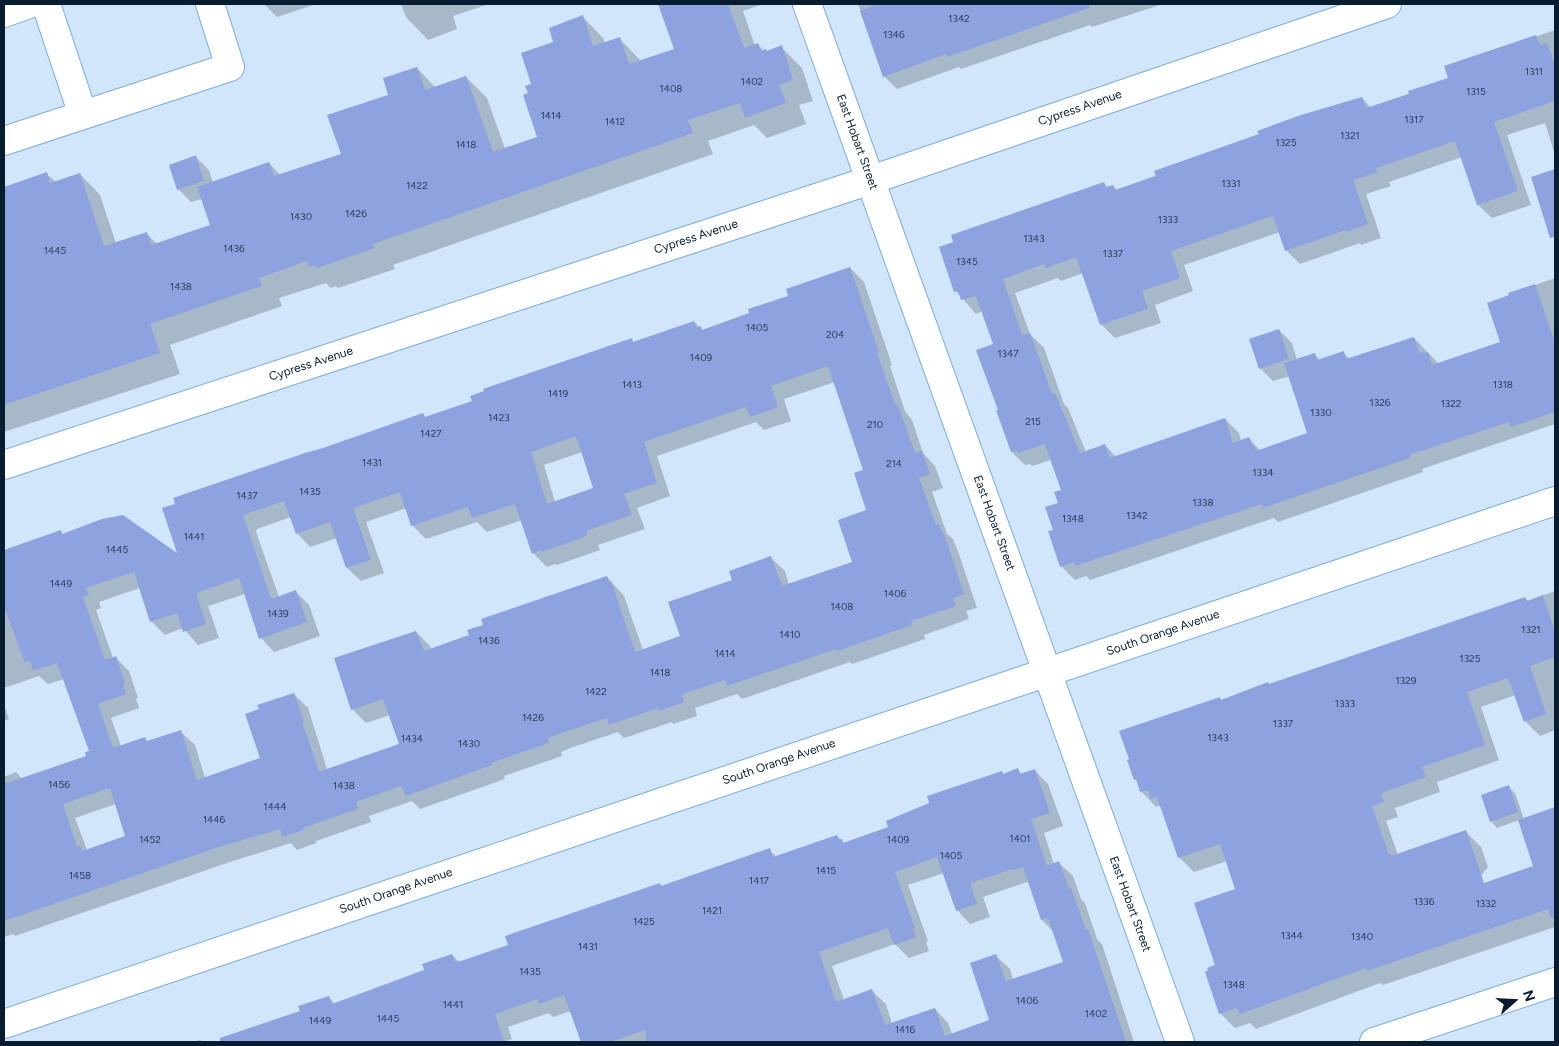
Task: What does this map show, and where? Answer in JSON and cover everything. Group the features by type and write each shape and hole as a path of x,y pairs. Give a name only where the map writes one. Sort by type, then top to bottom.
{"street":[{"path":"4,13 30,4"},
{"path":"46,4 83,115"},
{"path":"4,141 230,67 210,4"},
{"name":"East Hobart Street","path":"807,4 1180,1042"},
{"name":"Cypress Avenue","path":"4,465 871,180 1387,4"},
{"name":"South Orange Avenue","path":"4,1024 1555,501"},
{"path":"1374,1042 1555,982"}],"building":[{"path":"658,4 728,4 744,48 758,43 761,51 766,49 767,51 782,45 793,80 779,85 786,103 745,118 740,103 688,120 693,133 373,244 375,248 317,268 315,265 309,267 307,261 259,278 262,286 150,324 160,353 4,405 4,187 47,172 50,183 80,173 104,246 147,232 151,245 210,225 197,187 269,162 274,176 341,154 327,115 388,95 383,78 417,67 425,90 466,76 493,152 537,137 523,95 528,93 525,86 531,84 521,53 553,42 549,28 583,15 593,46 620,37 629,64 674,49"},
{"path":"879,4 1089,4 1089,8 947,57 946,54 883,77 860,11"},
{"path":"1536,35 1540,45 1547,43 1555,65 1555,101 1494,122 1518,191 1477,205 1455,141 1376,168 1378,172 1353,180 1368,224 1285,251 1273,216 1171,251 1180,278 1142,291 1148,309 1100,325 1076,257 1046,268 1044,264 1003,279 1022,335 1030,333 1052,394 1055,393 1080,453 1105,444 1110,458 1225,418 1233,443 1249,437 1256,451 1307,433 1284,363 1315,353 1317,360 1344,351 1346,359 1414,337 1420,353 1428,352 1432,365 1500,342 1487,303 1509,295 1508,293 1535,284 1555,343 1555,412 1511,427 1509,422 1451,441 1409,455 1410,458 1263,508 1262,504 1075,566 1074,562 1060,567 1048,531 1053,530 1045,507 1058,503 1054,492 1061,490 1045,444 1018,453 1017,450 1011,452 976,350 993,344 976,296 961,300 958,291 954,292 939,247 953,242 951,235 1104,182 1106,187 1113,185 1115,190 1156,176 1154,171 1259,134 1257,131 1301,115 1362,97 1366,108 1409,94 1408,91 1448,78 1444,66"},
{"path":"196,156 204,181 177,190 169,165"},
{"path":"1555,169 1555,237 1550,238 1531,177"},
{"path":"850,267 892,396 896,406 898,405 915,453 922,451 930,474 919,478 936,525 939,524 947,542 964,594 953,598 956,606 911,621 912,625 837,651 836,649 727,686 725,680 682,694 684,702 659,711 658,708 609,725 607,718 559,734 548,738 549,743 406,796 401,786 356,802 358,809 303,828 304,830 282,837 280,829 216,848 4,921 4,784 86,756 85,752 89,751 57,663 33,671 30,661 25,663 4,606 4,550 61,530 62,534 102,519 123,515 177,553 162,508 175,504 173,498 423,413 425,417 472,401 470,396 484,391 483,389 632,338 633,342 694,321 697,328 701,326 702,330 749,313 748,309 788,296 786,289","holes":["828,366 863,470 854,473 866,510 838,520 852,562 782,586 771,556 729,571 732,580 668,602 680,636 635,652 611,581 609,582 607,576 481,619 483,625 467,630 469,635 424,651 416,631 334,658 351,710 383,699 399,744 321,771 319,771 302,722 304,722 294,693 257,705 259,709 245,714 260,758 197,780 181,730 147,741 145,737 113,748 98,704 126,694 123,685 125,684 116,656 105,660 83,597 89,595 86,588 134,572 150,622 177,613 183,632 206,624 196,593 239,578 259,639 307,622 296,590 271,599 243,515 284,501 296,534 330,522 346,568 371,560 353,508 400,492 411,526 468,507 472,518 515,504 532,554 541,550 542,552 587,536 586,531 632,515 624,494 657,483 644,442 746,407 750,417 778,407 771,386","576,436 593,488 547,504 531,452","110,788 125,836 82,851 80,846 77,847 63,804"]},
{"path":"1279,329 1289,359 1259,369 1249,339"},
{"path":"1543,595 1555,632 1555,657 1530,666 1546,714 1524,722 1508,678 1467,692 1485,745 1422,767 1426,777 1381,793 1384,802 1372,806 1389,855 1391,854 1391,856 1466,830 1484,883 1533,866 1518,820 1555,807 1555,918 1551,918 1548,909 1367,971 1366,968 1240,1014 1237,1008 1219,1014 1205,972 1208,970 1207,968 1215,965 1194,903 1235,889 1220,844 1178,858 1157,797 1151,799 1148,790 1140,792 1136,779 1134,780 1119,731 1220,697 1221,700 1268,682 1269,684 1525,597 1527,601"},
{"path":"1018,768 1020,774 1035,769 1050,813 1031,819 1047,866 1059,861 1069,889 1071,888 1086,930 1088,929 1126,1042 647,1042 645,1030 610,1042 581,1042 564,995 539,1004 537,999 495,1014 504,1042 220,1042 220,1038 300,1011 298,1006 329,996 332,1004 424,970 422,964 452,954 455,962 461,961 508,945 505,936 660,883 661,886 770,848 773,857 837,835 839,840 842,839 843,843 888,827 886,821 929,803 927,796 1002,771 1003,774","holes":["937,857 956,911 977,904 970,883 1023,867 1041,920 1048,918 1063,962 1006,981 996,954 970,963 989,1020 945,1036 935,1008 885,1025 872,989 836,1002 819,952 888,928 894,945 916,937 913,928 915,928 895,872"]},
{"path":"1509,785 1518,812 1490,822 1481,795"}]}
